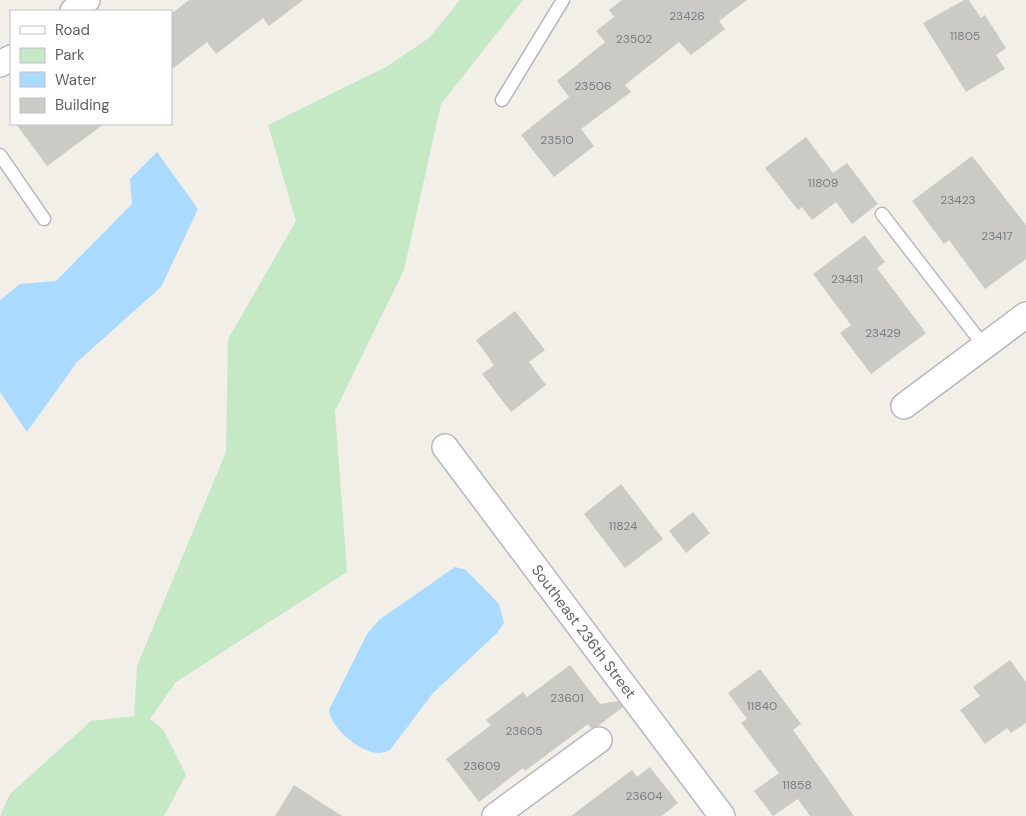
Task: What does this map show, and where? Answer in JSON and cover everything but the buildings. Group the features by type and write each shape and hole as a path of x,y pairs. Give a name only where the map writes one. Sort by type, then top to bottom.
{"street":[{"path":"74,10 87,0"},
{"path":"904,406 1026,315"},
{"name":"Southeast 236th Street","path":"445,447 722,816"},
{"path":"495,816 599,740"}],"lane":[{"path":"502,100 563,0"},
{"path":"0,155 44,219"},
{"path":"882,214 984,346"}],"green space":[{"path":"460,0 523,0 441,104 404,270 335,411 347,572 176,682 150,719 163,729 186,775 164,816 0,816 10,794 91,721 134,716 137,666 226,452 228,339 296,221 268,125 386,67 429,38"}],"water":[{"path":"157,152 198,209 161,287 77,362 27,432 0,392 0,300 20,284 56,281 132,204 130,179"},
{"path":"455,567 466,570 499,604 504,623 496,634 433,693 390,750 379,753 363,749 341,732 331,717 329,710 367,634 379,620"}]}
